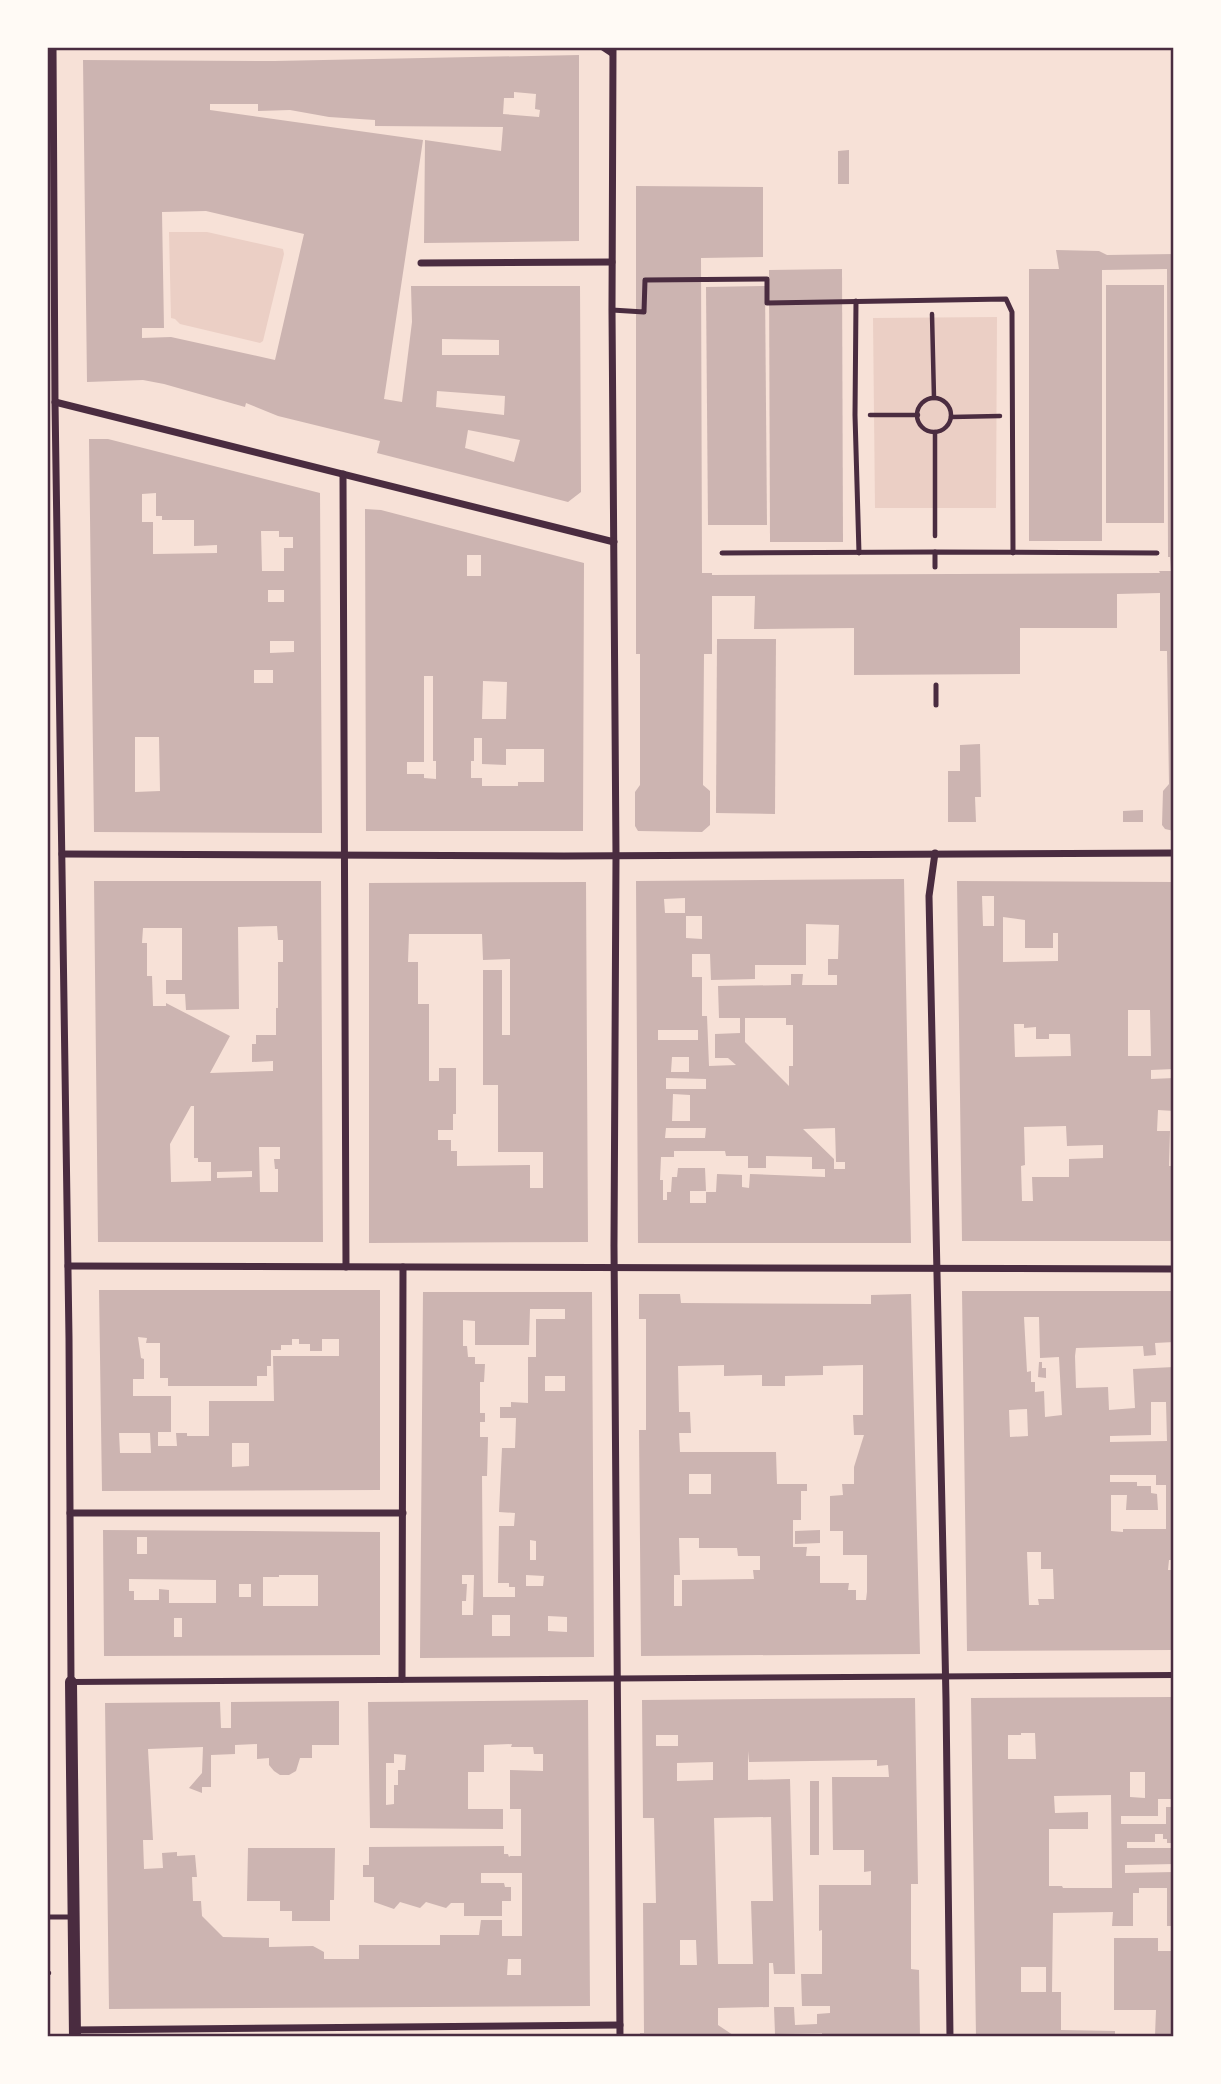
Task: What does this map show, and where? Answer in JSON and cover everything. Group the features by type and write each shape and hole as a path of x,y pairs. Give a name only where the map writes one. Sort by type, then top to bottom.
{"street":[{"path":"53,47 75,2034 620,2025"},
{"path":"603,47 612,50 620,2037"},
{"path":"421,263 612,262"},
{"path":"55,402 614,542"},
{"path":"343,474 346,1266"},
{"path":"62,853 616,856 1174,853"},
{"path":"935,853 929,896 946,1676 950,2037"},
{"path":"68,1266 1174,1269"},
{"path":"402,1679 403,1267"},
{"path":"70,1513 403,1513"},
{"path":"71,1682 1174,1675"}],"lane":[{"path":"612,310 644,312 645,280 767,279 766,303 1006,299 1013,313 1013,553"},
{"path":"856,301 855,415 859,553"},
{"path":"935,552 935,568"},
{"path":"722,553 1157,553"},
{"path":"936,685 936,705"},
{"path":"47,1917 73,1917"}],"path":[{"path":"932,299 934,398"},
{"path":"934,398 947,403 951,417 946,427 935,432 923,428 918,415 920,405 934,398"},
{"path":"855,415 918,415"},
{"path":"951,417 1013,416"},
{"path":"935,432 935,552"}],"shaded area":[{"path":"169,232 207,232 283,249 263,341 260,343 180,324 171,318"},
{"path":"997,317 996,508 875,508 873,318"}],"building":[{"path":"579,55 579,241 424,243 425,140 501,151 503,127 375,126 375,120 329,117 290,110 258,111 258,104 210,104 210,110 423,140 384,399 402,402 412,322 411,286 580,286 581,492 568,502 377,453 380,441 278,416 246,403 245,407 143,380 87,382 83,60 274,61","holes":["514,92 536,94 535,109 540,110 539,117 503,114 504,98 514,98","206,211 304,234 275,360 171,337 142,338 142,328 164,328 162,212","442,339 499,340 499,355 442,355","437,391 505,396 504,415 436,407","468,430 520,440 514,462 465,448"]},
{"path":"849,150 849,184 838,184 838,151"},
{"path":"636,186 763,187 763,257 701,258 702,573 712,575 1171,571 1168,557 1167,269 1102,270 1102,541 1029,541 1029,269 1059,269 1056,250 1099,251 1107,255 1174,254 1174,831 1165,829 1162,825 1163,791 1169,784 1167,651 1160,651 1160,593 1117,594 1117,628 1020,628 1020,674 854,675 854,628 754,629 755,596 712,596 712,654 704,654 703,785 710,791 710,825 702,832 638,831 635,826 635,792 640,785 640,654 636,654"},
{"path":"842,269 843,542 770,542 769,270"},
{"path":"1106,285 1164,285 1164,523 1106,523"},
{"path":"765,286 767,525 708,525 706,287"},
{"path":"89,439 108,439 320,493 322,833 94,832","holes":["156,493 156,516 162,516 162,520 194,520 194,546 217,545 217,553 153,554 153,522 142,522 142,494","261,531 279,531 279,537 293,537 293,548 284,548 284,571 262,571","268,590 284,590 284,602 268,602","270,641 294,641 294,652 270,653","254,670 273,670 273,683 254,683","135,737 159,737 160,791 135,792"]},
{"path":"365,509 381,510 584,563 583,831 366,831","holes":["467,555 481,555 481,576 467,576","424,676 433,676 433,761 436,761 436,779 424,778 424,774 407,774 407,762 424,762","483,681 507,682 506,719 482,719","474,738 482,738 482,764 506,765 506,749 544,749 544,782 518,782 518,786 482,786 482,778 471,778 471,761 474,761"]},
{"path":"717,639 776,639 775,814 716,813"},
{"path":"980,744 981,797 975,797 976,822 948,822 948,771 960,771 960,745"},
{"path":"1143,810 1143,822 1123,822 1123,811"},
{"path":"904,879 911,1243 638,1243 636,881","holes":["685,898 685,913 665,913 664,899","686,916 702,916 702,939 686,938","806,924 839,925 838,959 828,959 828,975 837,975 837,985 802,985 803,974 791,974 791,985 718,986 719,1018 740,1018 740,1033 715,1034 715,1058 728,1058 736,1065 709,1066 707,1016 702,1016 702,977 692,977 692,954 710,954 711,980 755,979 755,965 806,965","745,1018 786,1018 786,1025 793,1025 793,1066 789,1066 789,1086 745,1042","658,1030 698,1030 698,1040 658,1040","672,1057 689,1057 689,1072 671,1072","666,1078 706,1079 706,1089 666,1089","673,1094 690,1095 690,1121 672,1121","666,1128 706,1128 705,1138 665,1138","835,1128 836,1162 845,1162 845,1169 834,1169 834,1159 803,1129","674,1151 725,1151 726,1156 748,1156 748,1168 766,1168 766,1156 812,1157 812,1169 825,1169 825,1177 750,1174 749,1188 742,1187 742,1175 717,1174 716,1192 706,1192 706,1203 690,1203 690,1191 706,1191 705,1168 678,1168 677,1177 672,1177 671,1192 667,1192 667,1200 663,1200 663,1180 660,1180 661,1157 674,1157"]},
{"path":"94,881 321,881 323,1242 98,1242","holes":["277,926 278,940 283,940 283,962 278,962 276,1035 256,1035 256,1044 252,1044 252,1062 273,1061 273,1071 210,1073 230,1036 166,1003 166,1006 153,1006 152,976 147,976 147,943 142,943 143,928 182,928 182,980 166,980 166,994 185,994 186,1010 239,1009 238,927","191,1106 194,1106 194,1158 198,1158 198,1162 211,1162 211,1181 171,1182 170,1144","259,1147 280,1147 280,1159 274,1159 275,1169 278,1169 278,1192 260,1192","252,1171 252,1177 217,1178 217,1172"]},
{"path":"957,881 1174,882 1174,1069 1151,1070 1151,1079 1174,1078 1174,1111 1158,1110 1157,1131 1170,1131 1169,1166 1173,1166 1171,1197 1174,1197 1174,1241 962,1241","holes":["982,896 994,896 994,926 983,926","1003,917 1025,920 1025,948 1053,948 1053,933 1058,933 1058,961 1003,962","1128,1010 1150,1010 1151,1056 1128,1056","1014,1024 1024,1024 1024,1028 1036,1027 1036,1039 1049,1039 1049,1034 1070,1034 1071,1056 1015,1057","1066,1126 1067,1146 1103,1145 1103,1158 1069,1159 1069,1177 1032,1177 1033,1201 1022,1201 1021,1166 1025,1165 1024,1127"]},
{"path":"586,882 588,1242 369,1243 369,883","holes":["409,934 482,934 483,960 510,959 510,1035 502,1035 502,970 483,970 483,1085 498,1085 498,1152 543,1152 543,1188 530,1188 530,1165 457,1166 457,1151 451,1151 451,1140 438,1140 438,1130 453,1130 453,1114 456,1114 456,1068 439,1068 439,1081 429,1081 429,1004 418,1004 418,962 408,962"]},
{"path":"99,1290 380,1290 380,1490 102,1491","holes":["138,1337 147,1338 146,1343 160,1343 160,1378 168,1378 168,1386 257,1386 257,1376 267,1376 267,1366 271,1366 271,1350 281,1350 281,1345 292,1345 292,1339 299,1339 299,1344 310,1344 310,1351 322,1351 322,1339 339,1339 339,1356 273,1356 274,1401 209,1401 209,1436 176,1433 177,1446 158,1446 158,1432 171,1432 171,1396 133,1396 133,1379 144,1379 144,1359 141,1358","119,1433 150,1433 151,1453 120,1453","232,1443 249,1443 249,1466 232,1467"]},
{"path":"962,1291 1174,1291 1174,1342 1155,1343 1156,1355 1144,1356 1143,1346 1076,1348 1075,1356 1076,1388 1108,1387 1109,1410 1135,1408 1133,1369 1174,1367 1174,1560 1169,1560 1168,1570 1174,1570 1174,1650 967,1651","holes":["1024,1317 1039,1317 1040,1358 1059,1357 1062,1415 1045,1417 1044,1391 1035,1392 1031,1371 1027,1372","1151,1402 1166,1402 1167,1441 1110,1442 1110,1436 1151,1435","1027,1409 1028,1436 1010,1437 1009,1410","1110,1475 1156,1475 1156,1485 1166,1485 1166,1529 1111,1531 1111,1495 1127,1495 1126,1510 1158,1510 1157,1494 1151,1493 1151,1486 1137,1486 1137,1482 1110,1482","1027,1552 1041,1552 1041,1569 1053,1569 1054,1599 1038,1599 1039,1605 1029,1605"]},
{"path":"423,1292 592,1292 594,1657 420,1658","holes":["530,1309 565,1309 565,1319 536,1319 536,1357 528,1357 528,1403 511,1402 511,1407 500,1407 500,1418 516,1418 515,1448 502,1448 499,1512 515,1513 514,1526 499,1526 498,1583 509,1583 509,1587 515,1587 515,1597 483,1597 482,1476 487,1476 488,1437 480,1437 480,1422 485,1422 485,1413 480,1413 480,1382 484,1382 485,1364 475,1364 475,1357 468,1357 467,1346 463,1346 463,1320 475,1321 475,1345 529,1345","545,1376 565,1376 565,1391 545,1391","530,1540 536,1541 536,1560 530,1560","462,1575 474,1575 473,1615 462,1615 462,1601 466,1601 467,1584 462,1584","526,1575 544,1576 543,1586 526,1586","492,1615 510,1615 510,1636 492,1636","548,1616 567,1617 567,1632 548,1631"]},
{"path":"639,1294 680,1294 681,1303 871,1304 871,1295 911,1294 920,1654 641,1656 639,1430 646,1430 646,1319 639,1319","holes":["724,1365 724,1376 762,1375 762,1386 785,1386 785,1376 823,1375 823,1366 863,1365 863,1415 853,1415 854,1435 864,1435 854,1467 854,1484 842,1484 843,1495 830,1496 830,1531 843,1531 843,1555 867,1555 866,1600 856,1600 856,1590 848,1590 849,1583 820,1583 820,1556 806,1556 807,1547 793,1547 793,1520 801,1520 801,1491 807,1491 807,1484 777,1484 776,1452 680,1452 679,1433 691,1433 690,1412 679,1412 678,1366","689,1474 711,1474 711,1494 689,1494","679,1538 699,1538 699,1548 737,1548 738,1556 760,1556 760,1570 753,1570 754,1579 682,1580 682,1606 674,1606 674,1575 680,1575"]},
{"path":"1039,1362 1042,1362 1042,1368 1046,1368 1046,1378 1038,1377"},
{"path":"103,1530 380,1532 380,1655 104,1656","holes":["137,1537 147,1537 147,1554 137,1554","318,1575 318,1606 263,1606 263,1577","129,1579 216,1580 216,1603 169,1603 169,1590 159,1589 159,1600 134,1600 134,1591 129,1591","239,1584 251,1584 251,1597 239,1597","174,1618 182,1618 182,1637 174,1637"]},
{"path":"820,1530 820,1543 795,1544 795,1531"},
{"path":"1174,1697 1174,1799 1158,1799 1158,1816 1121,1816 1121,1824 1166,1824 1166,1807 1174,1807 1174,1843 1167,1843 1163,1834 1155,1834 1155,1842 1127,1842 1127,1848 1174,1848 1174,1864 1125,1865 1125,1873 1174,1872 1174,1926 1167,1926 1167,1888 1139,1888 1139,1893 1133,1893 1133,1926 1112,1926 1113,1912 1053,1913 1052,1992 1061,1992 1061,2030 1115,2031 1115,2037 976,2037 971,1698","holes":["1035,1733 1036,1759 1008,1759 1008,1735","1130,1772 1145,1772 1145,1798 1130,1797","1111,1795 1112,1888 1049,1886 1049,1829 1088,1829 1088,1812 1055,1813 1054,1796","1021,1967 1046,1967 1046,1992 1021,1992"]},
{"path":"915,1698 918,1884 911,1884 911,1969 919,1970 920,2037 775,2034 774,2007 794,2007 795,2025 817,2024 817,2014 830,2013 830,2006 802,2006 801,1974 822,1974 819,1885 871,1885 871,1871 864,1872 864,1850 833,1850 832,1777 889,1777 888,1765 877,1766 877,1760 749,1762 748,1751 748,1780 790,1779 795,1974 774,1974 773,1963 769,1963 769,2007 718,2008 718,2025 736,2037 640,2037 640,2033 644,2033 643,1903 656,1903 654,1818 643,1818 642,1700","holes":["656,1735 678,1735 678,1746 656,1746","713,1762 713,1780 677,1781 677,1763","771,1817 773,1901 751,1901 753,1964 718,1964 714,1818","680,1940 696,1940 697,1965 680,1965"]},
{"path":"588,1700 590,2006 109,2009 105,1703 220,1702 221,1728 231,1728 231,1702 339,1701 339,1745 312,1745 312,1758 300,1758 296,1771 289,1775 280,1775 274,1771 269,1765 269,1758 257,1759 257,1744 235,1745 235,1754 211,1755 211,1787 202,1787 202,1793 189,1788 202,1773 203,1747 148,1749 153,1840 143,1840 144,1869 163,1868 162,1853 195,1855 197,1877 192,1877 193,1901 201,1901 202,1916 223,1937 269,1938 269,1947 313,1946 324,1952 324,1959 359,1959 359,1945 440,1945 440,1935 479,1935 481,1920 502,1920 502,1936 522,1936 522,1873 481,1873 481,1883 504,1883 505,1887 511,1887 511,1901 502,1901 502,1916 464,1916 464,1903 451,1903 446,1908 426,1902 420,1908 400,1902 394,1909 374,1902 374,1877 363,1877 363,1865 369,1865 369,1847 504,1846 504,1854 509,1857 521,1856 521,1809 510,1809 510,1770 543,1771 543,1754 534,1754 533,1747 511,1747 512,1744 484,1745 484,1772 468,1772 468,1809 503,1809 503,1829 370,1828 368,1702","holes":["394,1754 406,1755 405,1770 398,1770 398,1785 394,1785 394,1804 386,1805 386,1763 394,1763","508,1959 521,1959 521,1975 507,1975"]},
{"path":"810,1781 819,1781 819,1855 810,1855"},
{"path":"248,1848 335,1848 334,1900 330,1900 330,1921 292,1921 292,1911 280,1911 280,1901 247,1901"},
{"path":"1114,1938 1158,1938 1158,1951 1174,1951 1174,2037 1155,2036 1156,2010 1114,2010"}]}
